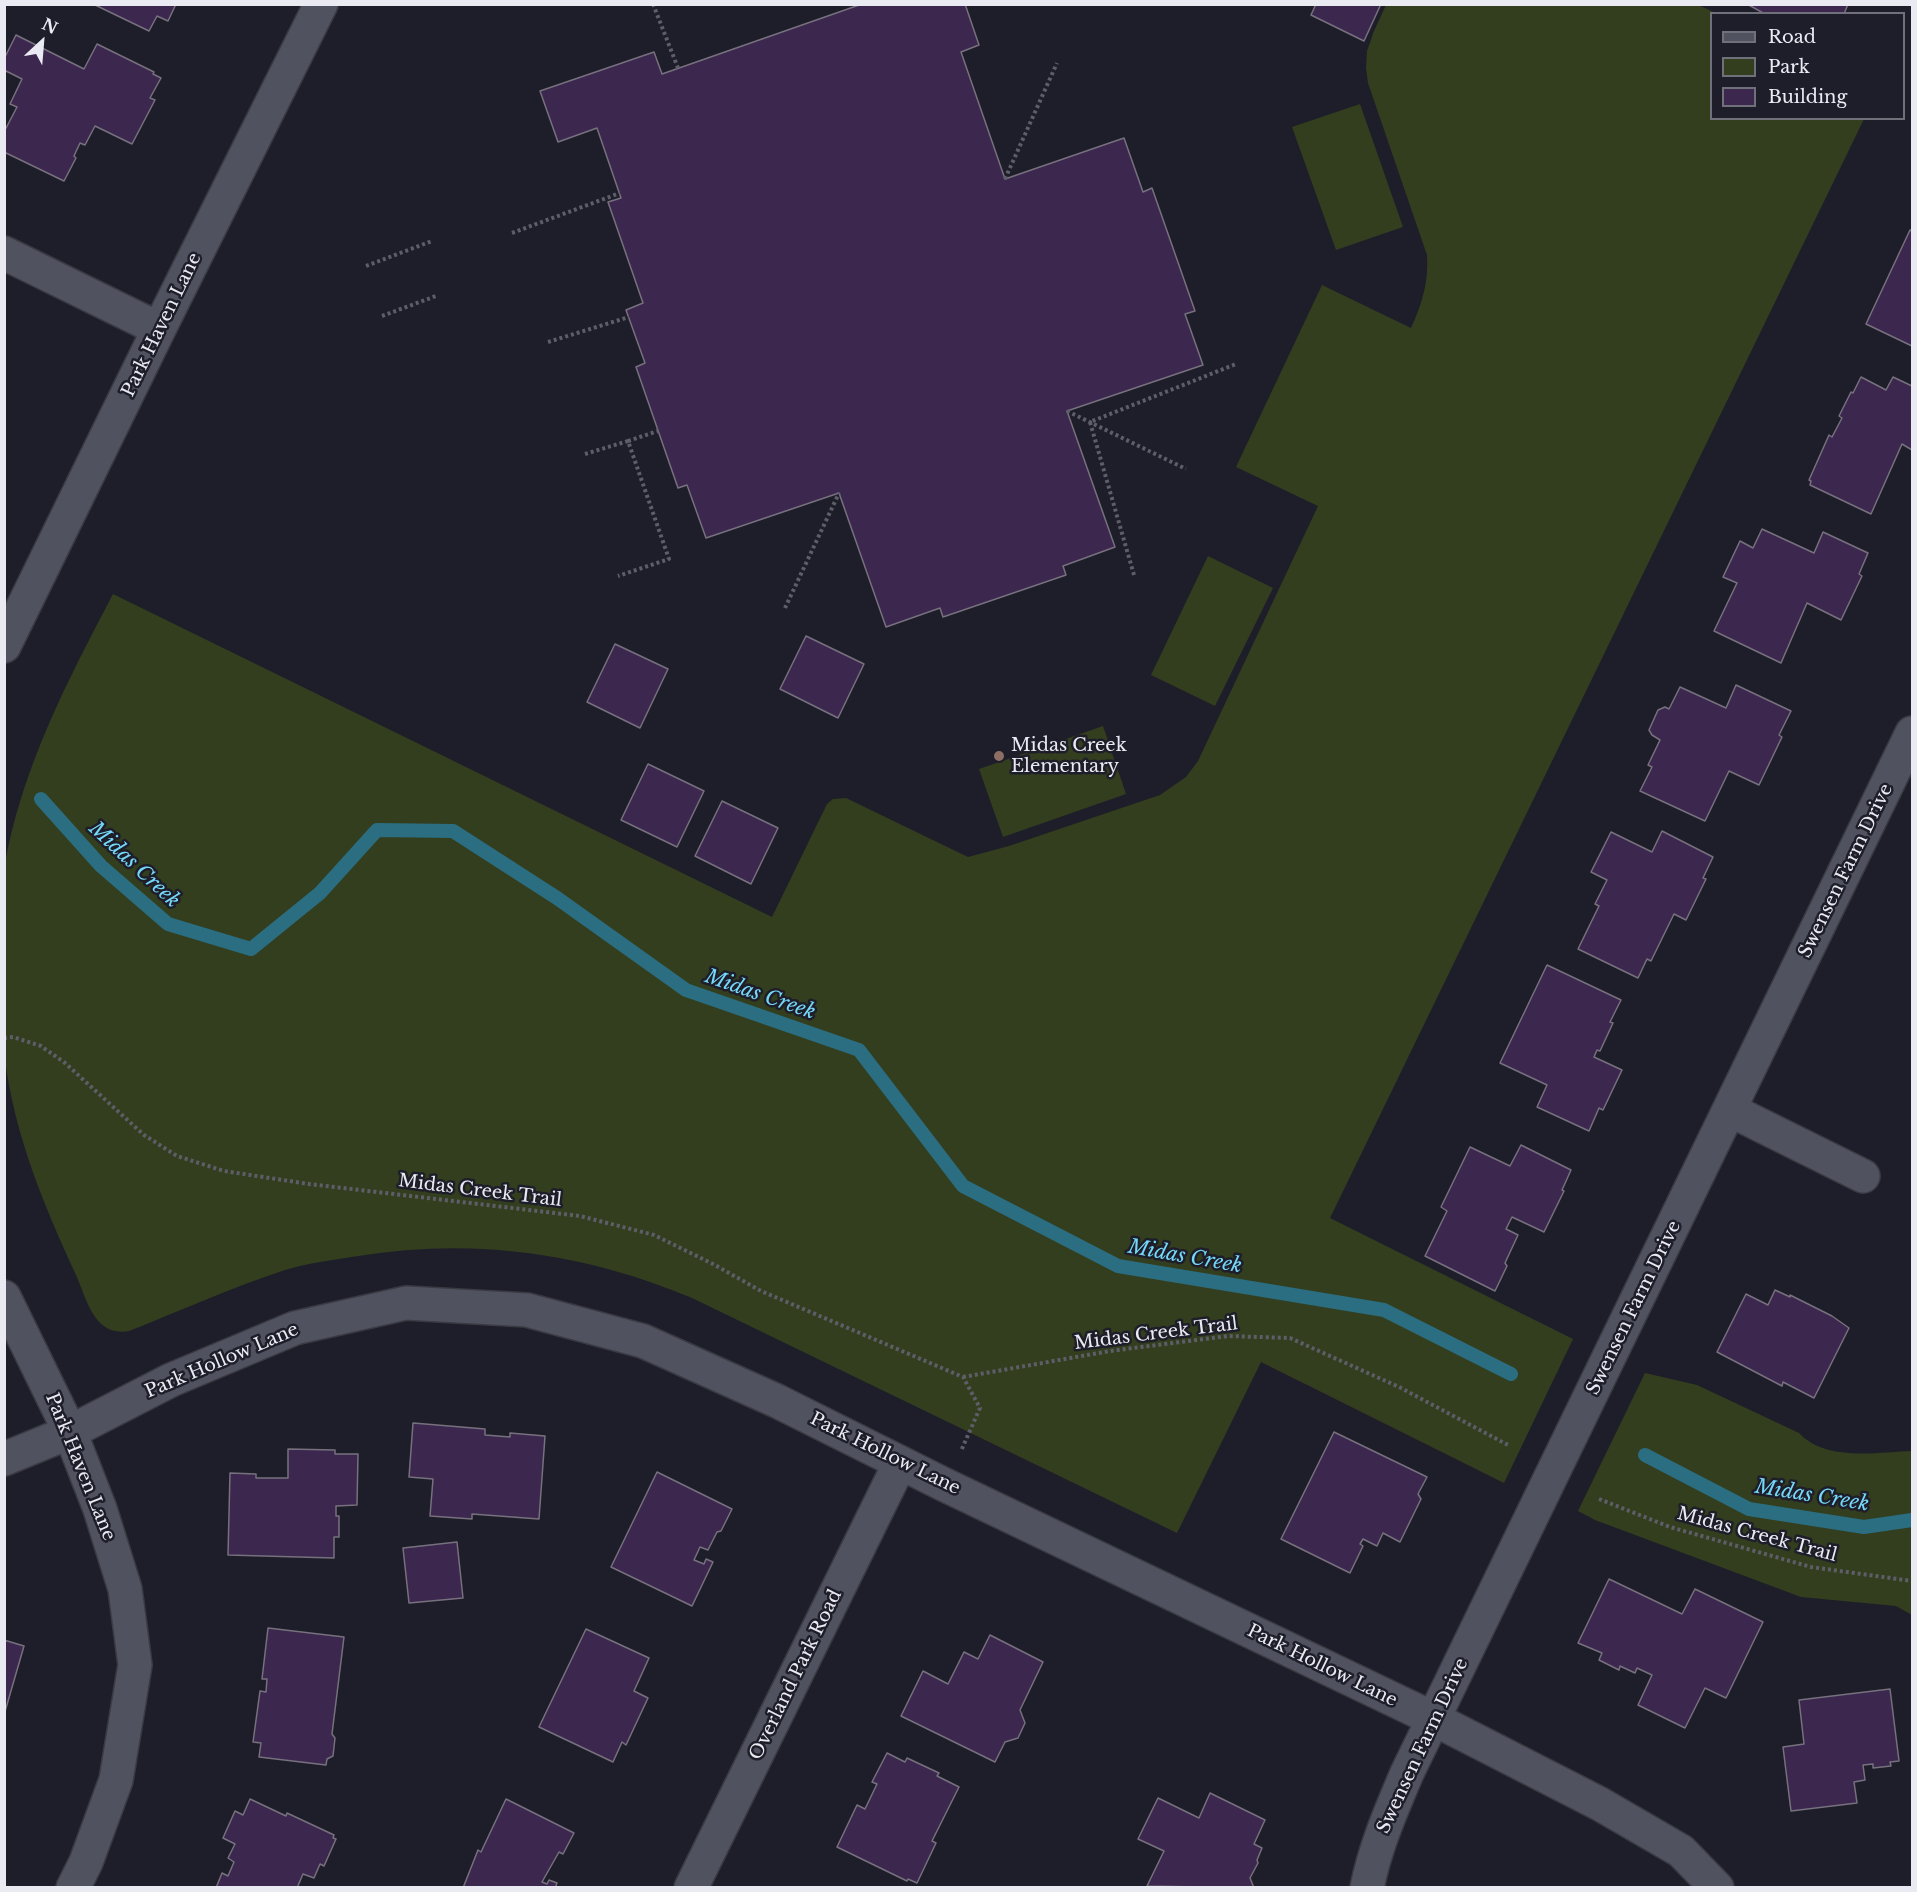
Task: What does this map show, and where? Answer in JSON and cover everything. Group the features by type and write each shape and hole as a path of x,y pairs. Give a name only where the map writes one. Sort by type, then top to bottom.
{"street":[{"name":"Park Haven Lane","path":"4,645 321,4"},
{"path":"4,254 159,329"},
{"name":"Swensen Farm Drive","path":"1367,1887 1371,1864 1388,1817 1434,1719 1912,733"},
{"path":"1730,1110 1863,1176"},
{"name":"Park Haven Lane","path":"4,1297 69,1431 100,1509 125,1589 135,1665 116,1780 86,1862 73,1887"},
{"name":"Park Hollow Lane","path":"4,1459 69,1431 171,1380 295,1328 406,1303 526,1310 643,1341 777,1401 900,1463 1434,1719 1600,1804 1680,1851 1717,1887"},
{"name":"Overland Park Road","path":"691,1887 900,1463"}],"path":[{"path":"653,4 678,68"},
{"path":"1005,179 1057,63"},
{"path":"512,233 620,193"},
{"path":"366,266 432,241"},
{"path":"382,316 436,296"},
{"path":"548,342 629,317"},
{"path":"1090,422 1236,364"},
{"path":"1067,411 1186,469"},
{"path":"1090,422 1134,575"},
{"path":"585,454 658,431"},
{"path":"618,576 669,559 628,441"},
{"path":"785,608 839,493"},
{"name":"Midas Creek Trail","path":"4,1038 13,1037 41,1046 65,1063 144,1135 177,1156 224,1171 333,1187 580,1216 654,1235 761,1291 963,1377 1110,1351 1228,1336 1290,1338 1400,1387 1508,1445"},
{"path":"959,1454 980,1408 963,1377"},
{"name":"Midas Creek Trail","path":"1599,1499 1670,1527 1811,1567 1912,1581"}],"green space":[{"path":"1386,5 1698,5 1714,12 1710,12 1710,120 1864,120 1330,1218 1573,1339 1504,1483 1261,1362 1177,1533 692,1298 652,1282 611,1270 528,1253 443,1248 330,1260 291,1268 224,1292 129,1331 117,1331 100,1323 88,1305 42,1197 23,1143 10,1088 3,1036 4,869 22,796 34,761 63,693 113,594 772,917 827,804 833,799 846,798 968,857 1009,846 1160,795 1186,777 1198,761 1318,506 1236,467 1322,285 1411,328 1421,301 1426,283 1427,255 1368,83 1367,51"},
{"path":"1360,104 1403,227 1336,250 1292,127"},
{"path":"1208,556 1273,588 1215,706 1151,675"},
{"path":"1103,726 1126,794 1003,837 979,769"},
{"path":"1645,1373 1697,1385 1799,1433 1810,1442 1823,1448 1852,1453 1912,1451 1912,1615 1896,1606 1801,1597 1595,1520 1578,1511"}],"building":[{"path":"93,4 176,4 168,21 157,16 149,31"},
{"path":"862,4 965,4 979,45 961,52 1005,179 1124,138 1143,192 1152,188 1195,311 1185,314 1203,365 1067,411 1115,547 1063,566 1066,575 943,617 940,608 886,627 839,493 706,538 687,485 678,488 636,367 645,363 626,310 643,303 608,202 621,198 597,128 558,142 540,91 654,52 662,74"},
{"path":"1316,4 1381,4 1364,41 1311,15"},
{"path":"1747,4 1848,4 1845,12 1761,12"},
{"path":"16,35 84,69 97,44 154,72 153,74 161,78 150,98 155,100 132,144 95,126 85,145 80,143 74,156 76,158 64,181 4,152 4,132 17,107 10,104 22,79 4,70 4,59"},
{"path":"1910,230 1912,231 1912,346 1866,324"},
{"path":"1861,377 1886,390 1893,377 1912,386 1912,450 1902,444 1871,514 1810,485 1809,480 1829,435 1832,437 1842,418 1839,416"},
{"path":"1762,529 1814,553 1823,532 1868,553 1859,574 1862,576 1841,620 1807,603 1781,663 1714,631 1737,583 1723,577 1740,541 1753,548"},
{"path":"806,636 864,664 838,718 780,689"},
{"path":"615,644 668,669 640,728 587,702"},
{"path":"1736,685 1791,711 1779,735 1782,737 1759,785 1729,771 1705,821 1640,791 1652,767 1648,765 1660,740 1649,730 1658,710 1665,707 1669,709 1680,687 1726,708"},
{"path":"648,764 704,791 677,847 621,820"},
{"path":"722,801 778,828 751,884 695,856"},
{"path":"1662,831 1713,857 1703,878 1706,879 1686,920 1674,914 1651,961 1647,959 1638,978 1578,949 1599,906 1595,904 1607,880 1591,872 1611,832 1652,852"},
{"path":"1547,965 1621,1000 1600,1051 1597,1050 1594,1057 1622,1070 1603,1110 1599,1108 1589,1131 1537,1107 1547,1085 1500,1063"},
{"path":"1521,1145 1571,1170 1562,1190 1564,1191 1544,1232 1512,1217 1506,1229 1518,1235 1495,1291 1425,1256 1447,1211 1441,1207 1470,1147 1510,1166"},
{"path":"1775,1290 1832,1316 1849,1328 1814,1398 1783,1382 1782,1386 1717,1352 1746,1294 1768,1305"},
{"path":"413,1423 485,1429 485,1435 510,1437 510,1433 545,1436 539,1519 472,1514 472,1519 430,1516 433,1479 409,1477"},
{"path":"1334,1432 1427,1477 1418,1494 1421,1499 1400,1542 1383,1533 1377,1546 1363,1539 1360,1544 1363,1546 1350,1573 1281,1539"},
{"path":"288,1449 335,1450 335,1454 358,1454 357,1505 336,1506 336,1516 339,1516 339,1537 334,1537 334,1558 228,1555 230,1473 256,1474 256,1478 288,1478"},
{"path":"657,1472 732,1509 708,1550 700,1547 694,1560 704,1564 706,1559 713,1562 692,1606 611,1567"},
{"path":"457,1542 463,1598 409,1603 403,1548"},
{"path":"1609,1579 1682,1614 1695,1589 1763,1622 1726,1698 1705,1688 1685,1728 1638,1705 1652,1675 1637,1668 1635,1673 1620,1666 1619,1670 1599,1660 1602,1653 1578,1643"},
{"path":"268,1628 344,1637 332,1734 335,1738 333,1756 327,1759 326,1765 259,1757 261,1743 253,1742 260,1691 266,1692 267,1679 262,1679"},
{"path":"586,1629 649,1658 634,1691 648,1698 626,1745 622,1742 613,1762 539,1727"},
{"path":"990,1635 1043,1662 1020,1710 1025,1723 1018,1738 1005,1742 995,1762 901,1716 923,1671 948,1684 964,1652 978,1659"},
{"path":"4,1640 24,1646 4,1715"},
{"path":"1890,1689 1899,1761 1890,1762 1891,1766 1873,1768 1873,1764 1863,1765 1865,1780 1854,1782 1857,1803 1791,1811 1783,1747 1804,1744 1799,1700"},
{"path":"887,1753 905,1762 907,1758 939,1773 937,1776 959,1787 932,1841 936,1843 917,1883 908,1879 907,1881 837,1847 857,1805 865,1809 877,1784 872,1782"},
{"path":"1210,1793 1265,1820 1254,1844 1262,1848 1258,1863 1250,1878 1254,1888 1147,1886 1164,1851 1138,1839 1158,1798 1199,1818"},
{"path":"250,1799 334,1835 333,1838 336,1839 324,1866 320,1864 314,1878 303,1874 297,1888 216,1888 222,1873 228,1876 234,1862 228,1858 235,1844 223,1838 235,1811 243,1815"},
{"path":"506,1799 574,1833 563,1854 559,1852 542,1882 547,1884 549,1880 557,1883 555,1888 463,1888 478,1850 481,1852"}],"waterway":[{"name":"Midas Creek","path":"41,799 101,866 168,924 251,949 320,893 377,830 453,831 557,898 686,990 859,1050 963,1186 1118,1266 1384,1310 1511,1374"},
{"name":"Midas Creek","path":"1645,1455 1749,1509 1864,1527 1912,1520"}],"place":[{"name":"Midas Creek Elementary","path":"999,756"}]}
